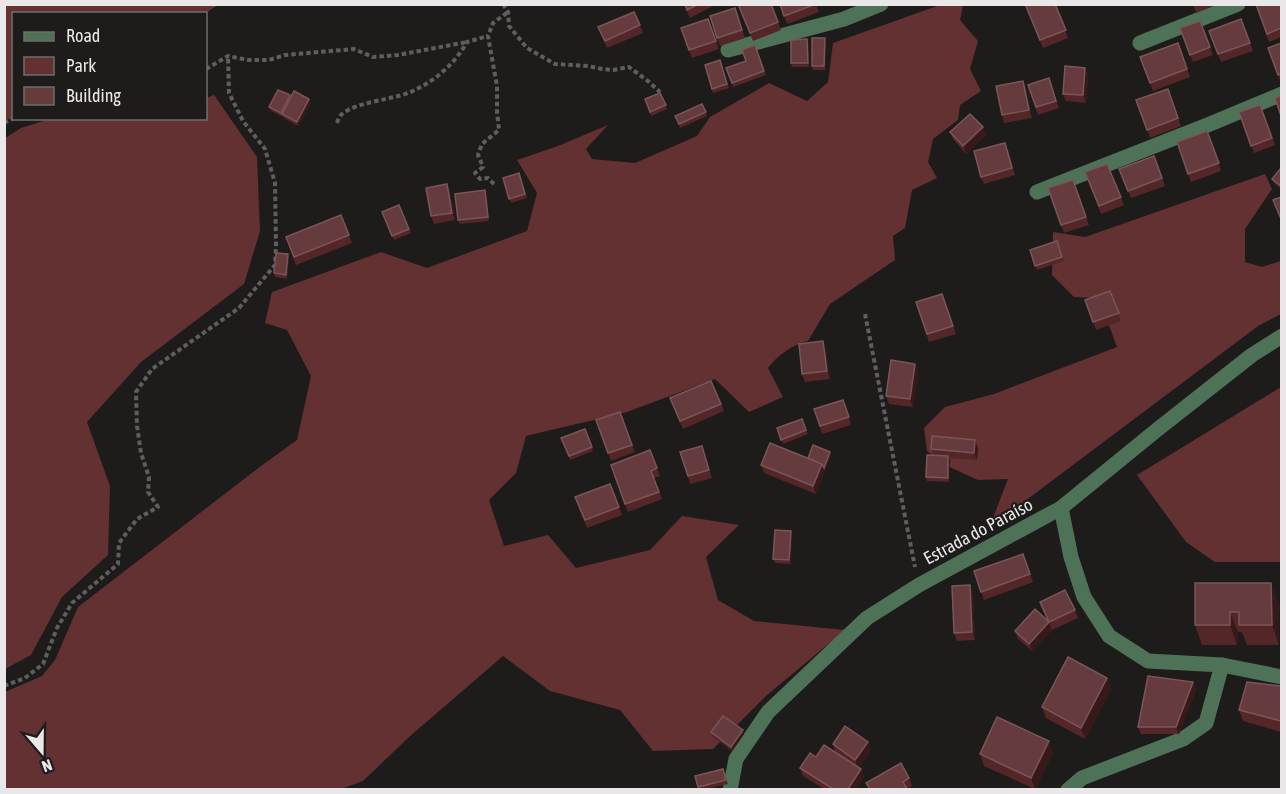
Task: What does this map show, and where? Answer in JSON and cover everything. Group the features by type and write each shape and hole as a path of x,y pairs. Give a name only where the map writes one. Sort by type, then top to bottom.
{"street":[{"path":"728,50 844,19 881,4"},
{"path":"1140,43 1238,4"},
{"path":"1037,192 1281,94"},
{"name":"Estrada do Paraíso","path":"730,789 736,759 768,712 867,618 919,585 1061,508 1252,355 1281,336"},
{"path":"1061,508 1071,557 1084,597 1109,636 1148,661 1222,665 1281,677"},
{"path":"1068,789 1082,778 1183,739 1206,723 1222,665"}],"path":[{"path":"503,4 508,12 509,26 527,48 555,64 613,70 629,67 660,92"},
{"path":"494,184 488,178 480,179 475,173 483,167 478,155 482,144 499,130 497,86 488,36 493,23 508,12"},
{"path":"207,68 228,56 248,60 269,60 285,55 354,49 373,57 398,55 488,36"},
{"path":"337,123 340,116 348,111 377,100 392,99 428,83 460,55 467,42"},
{"path":"4,686 25,678 43,664 57,628 72,603 118,564 119,543 137,519 158,507 148,492 149,477 141,453 136,426 136,392 152,369 239,308 275,265 275,183 264,149 243,121 229,93 228,56"},
{"path":"865,314 919,585"}],"green space":[{"path":"5,4 218,4 207,12 12,12 12,118 5,120"},
{"path":"940,5 963,5 960,20 978,41 970,69 981,91 960,105 958,120 933,139 928,162 937,178 912,190 905,228 893,236 895,260 830,304 808,341 786,351 768,368 783,397 749,412 715,379 627,412 526,436 516,473 489,500 504,546 548,535 576,568 650,550 682,516 739,525 706,557 718,600 754,621 845,630 766,696 713,749 653,751 620,710 550,691 503,656 409,737 363,781 341,789 5,790 5,692 42,676 55,660 78,607 297,440 311,376 287,330 265,323 272,292 381,252 427,268 527,231 537,193 517,160 608,125 586,149 592,159 635,163 697,136 710,117 769,83 807,101 828,82 833,43"},
{"path":"214,95 257,157 260,231 244,284 141,362 87,422 110,486 108,555 62,597 31,655 5,669 5,138 21,128 47,120 207,120 207,98"},
{"path":"1265,174 1272,189 1245,229 1245,262 1262,267 1281,261 1281,314 1258,326 989,528 1008,479 978,480 945,465 927,451 924,428 945,407 994,394 1117,347 1099,298 1074,297 1052,275 1053,232 1085,237"},
{"path":"1281,387 1281,562 1215,562 1186,542 1137,475"}],"building":[{"path":"685,4 699,4 687,10"},
{"path":"738,4 771,4 778,22 750,33"},
{"path":"780,4 816,4 784,16"},
{"path":"1055,4 1066,30 1040,40 1026,6"},
{"path":"1256,4 1281,4 1281,28 1267,34"},
{"path":"735,8 742,30 717,38 710,16"},
{"path":"634,12 640,25 605,41 598,27"},
{"path":"708,19 716,41 689,50 681,28"},
{"path":"1241,19 1250,43 1218,54 1209,31"},
{"path":"1200,21 1210,47 1190,55 1180,28"},
{"path":"812,38 825,38 824,66 812,66"},
{"path":"807,39 808,63 791,63 791,40"},
{"path":"1178,43 1187,69 1150,83 1140,57"},
{"path":"1281,43 1281,74 1278,75 1268,48"},
{"path":"755,45 764,71 732,83 726,68 746,61 742,50"},
{"path":"720,60 727,84 712,89 705,65"},
{"path":"1065,66 1085,68 1083,95 1063,94"},
{"path":"1049,78 1056,101 1036,107 1028,85"},
{"path":"1023,81 1029,110 1002,115 996,86"},
{"path":"1168,89 1178,118 1147,130 1136,100"},
{"path":"278,90 290,95 281,113 269,107"},
{"path":"294,91 309,99 297,122 282,114"},
{"path":"660,93 666,105 650,112 645,99"},
{"path":"1281,96 1281,116 1275,98"},
{"path":"702,104 706,112 679,124 675,116"},
{"path":"1260,105 1272,138 1251,146 1239,112"},
{"path":"970,114 983,127 963,146 950,132"},
{"path":"1207,131 1219,163 1188,174 1177,142"},
{"path":"1005,143 1012,168 981,177 974,151"},
{"path":"1154,156 1162,178 1128,191 1119,169"},
{"path":"1107,164 1121,197 1099,206 1085,172"},
{"path":"1281,170 1281,186 1272,179"},
{"path":"519,173 525,194 509,199 503,178"},
{"path":"1073,180 1086,217 1061,225 1048,188"},
{"path":"447,184 452,213 431,216 426,188"},
{"path":"485,190 488,217 458,220 455,194"},
{"path":"1281,197 1281,219 1273,200"},
{"path":"399,205 409,229 392,236 382,212"},
{"path":"341,215 349,235 294,257 286,237"},
{"path":"1057,241 1062,257 1035,266 1030,250"},
{"path":"276,253 288,254 286,275 274,273"},
{"path":"1110,291 1119,313 1093,322 1085,300"},
{"path":"942,294 953,326 927,334 916,302"},
{"path":"823,341 827,371 802,374 799,344"},
{"path":"891,360 915,364 910,399 886,396"},
{"path":"711,381 721,404 680,421 670,398"},
{"path":"843,400 849,417 820,426 814,409"},
{"path":"620,412 632,445 608,453 596,420"},
{"path":"802,419 806,430 781,440 777,428"},
{"path":"585,429 592,447 569,456 561,438"},
{"path":"932,436 975,440 974,453 931,449"},
{"path":"770,443 822,464 813,486 761,465"},
{"path":"813,445 830,452 824,468 822,464 808,458"},
{"path":"702,446 709,470 688,476 680,452"},
{"path":"650,450 657,468 651,471 659,492 625,504 611,465"},
{"path":"927,455 948,456 948,478 926,477"},
{"path":"610,484 619,507 585,520 575,497"},
{"path":"775,530 791,531 789,560 773,559"},
{"path":"1023,554 1030,574 981,592 974,571"},
{"path":"1195,583 1271,583 1272,625 1239,625 1239,612 1230,612 1230,625 1195,625"},
{"path":"970,585 972,632 954,633 952,586"},
{"path":"1065,590 1075,610 1049,622 1040,602"},
{"path":"1035,609 1049,622 1029,644 1015,631"},
{"path":"1068,657 1107,678 1081,728 1042,707"},
{"path":"1148,676 1193,682 1176,727 1138,727"},
{"path":"1247,682 1281,686 1281,721 1239,710"},
{"path":"723,716 743,730 731,747 711,732"},
{"path":"997,717 1049,741 1031,778 980,754"},
{"path":"845,726 868,742 855,760 833,744"},
{"path":"824,745 861,769 848,789 833,789 800,768 810,753 816,757"},
{"path":"901,763 909,778 903,782 907,789 870,789 866,783"},
{"path":"723,769 726,780 698,787 695,776"}]}
